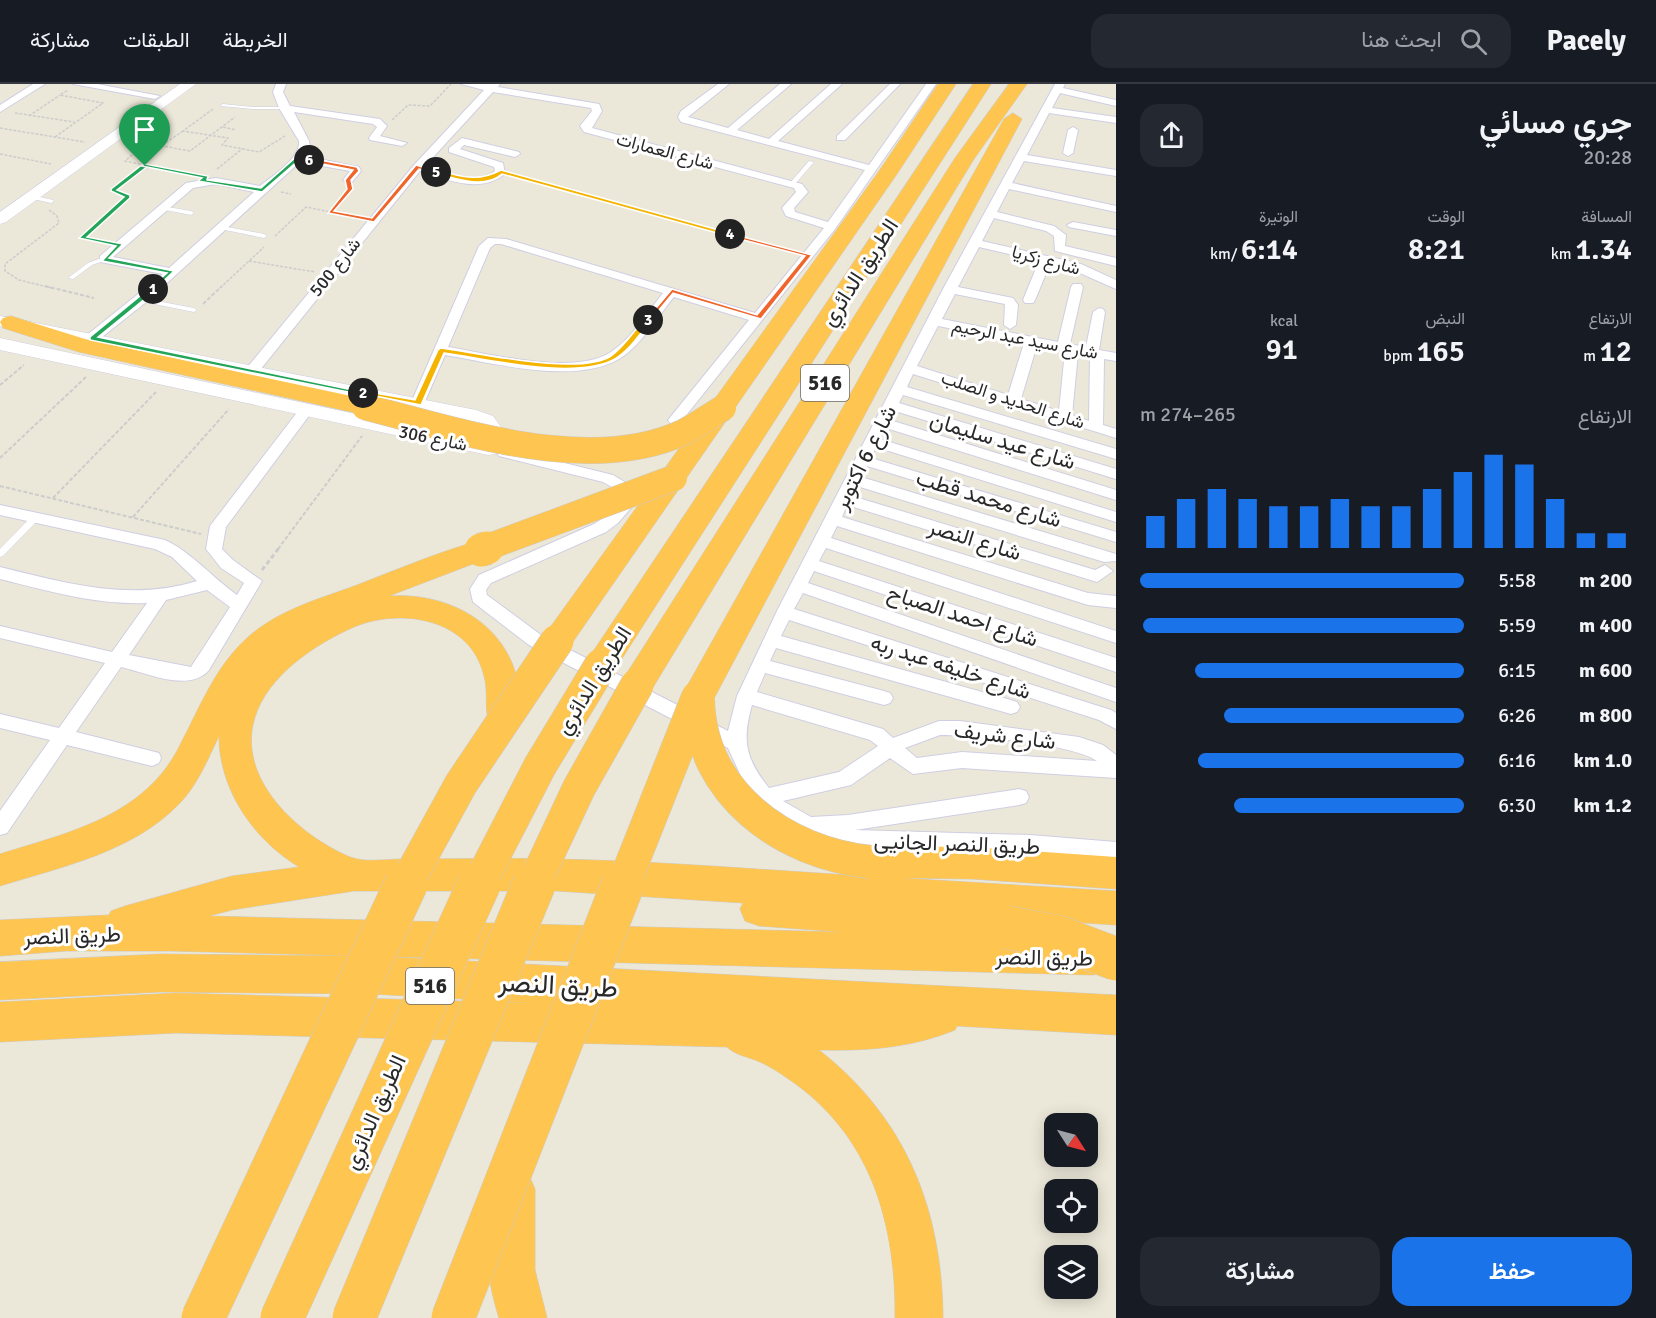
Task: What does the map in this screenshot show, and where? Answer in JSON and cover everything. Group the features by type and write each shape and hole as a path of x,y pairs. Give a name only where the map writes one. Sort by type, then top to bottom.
{"highway":[{"path":"203,1318 377,942 435,830 503,718 920,126 962,84"},
{"name":"الطريق الدائري","path":"282,1318 461,919 535,775 601,666 982,84"},
{"name":"الطريق الدائري","path":"354,1318 525,903 579,788 637,685 965,158 1018,84"},
{"path":"453,1318 514,1157 698,697 991,163 1030,84"},
{"path":"920,126 935,85"},
{"path":"4,329 558,449 606,450 652,442 700,424 723,408"},
{"path":"0,870 112,831 162,798 184,772 219,697 236,670 259,645 289,624 305,616 674,478"},
{"path":"354,875 310,856 291,843 274,828 250,795 238,757 238,718 246,701 268,670 296,647 354,614 384,607 415,606 443,613 460,621 485,644 494,656 504,684 503,718"},
{"path":"698,697 696,712 699,728 713,762 724,779 750,810 767,824 805,847 826,855 871,862 972,863 1116,873"},
{"path":"93,933 149,915 232,894 354,875 557,875 1116,908"},
{"path":"171,933 206,919 263,902 343,891 624,899 1005,927 1058,937 1116,959"},
{"name":"طريق النصر","path":"0,938 93,933 171,933 1116,959"},
{"name":"طريق النصر","path":"0,981 161,973 372,975 1116,1015"},
{"path":"0,1022 176,1013 865,1031 916,1023 963,1007"},
{"path":"0,1042 47,1020"},
{"path":"715,1027 752,1038 789,1055 822,1079 853,1109 879,1146 899,1186 912,1231 919,1279 919,1318"},
{"path":"514,1157 509,1233 511,1271 523,1318"}],"street":[{"path":"5,111 39,84"},
{"path":"137,84 164,90"},
{"path":"0,219 189,84"},
{"path":"92,338 141,300 298,158 305,144 284,108 278,92 281,84"},
{"path":"466,84 493,86"},
{"path":"724,84 683,117 688,122 728,133 873,169"},
{"path":"728,133 786,84"},
{"path":"770,143 837,84"},
{"path":"841,138 895,84"},
{"path":"917,84 935,85"},
{"path":"675,420 831,227 935,85"},
{"name":"شارع 500","path":"250,372 418,167 493,86"},
{"name":"شارع العمارات","path":"493,86 592,105 598,109 585,124 588,130 792,184"},
{"path":"73,87 164,90"},
{"path":"1058,87 1116,104"},
{"name":"شارع 6 اكتوبر","path":"735,743 738,721 746,696 772,640 949,289 1058,87"},
{"path":"1104,101 1111,89"},
{"path":"0,206 164,90"},
{"path":"1084,108 1092,98"},
{"path":"284,108 376,121 382,126 374,138 402,143"},
{"path":"1046,110 1116,120"},
{"path":"1068,153 1073,130"},
{"path":"418,167 472,181 493,178 501,172 499,165 495,163 453,150 464,141 515,154"},
{"path":"1023,151 1068,153 1116,162"},
{"path":"1023,151 1116,173"},
{"path":"298,158 355,169 356,171 348,180"},
{"path":"104,260 186,187 204,179 262,190"},
{"path":"792,184 802,192 788,208 790,214 831,227"},
{"path":"1005,185 1066,203 1116,209"},
{"path":"990,214 1054,230 1060,235 1058,247 1048,260 1029,300"},
{"path":"1072,225 1116,233"},
{"path":"418,403 485,246 492,240 502,241 758,318"},
{"name":"شارع زكريا","path":"975,242 1085,270 1116,285"},
{"path":"1058,247 1116,262"},
{"path":"104,260 172,272"},
{"path":"1065,417 1068,349 1077,287"},
{"path":"949,289 1009,301 1012,305 1010,325"},
{"path":"441,350 564,367 597,363 612,358 624,348 672,291"},
{"path":"1096,427 1094,353 1099,312"},
{"name":"شارع سيد عبد الرحيم","path":"934,321 1030,342 1116,357"},
{"name":"شارع 306","path":"4,329 92,338 250,372 418,403 486,420 493,426 496,434 488,449 370,425 241,394 39,351 4,329"},
{"path":"1014,400 1030,342"},
{"name":"شارع الحديد و الصلب","path":"909,368 1116,434"},
{"path":"898,389 1116,454"},
{"name":"شارع عيد سليمان","path":"890,405 1116,474"},
{"path":"0,632 185,675 196,673 254,581 236,572 220,559 214,549 214,537 228,512 307,410"},
{"path":"881,422 1116,495"},
{"path":"872,441 1116,517"},
{"path":"488,449 608,478 623,487 629,501 613,519 600,528 485,579 478,589 479,598 536,640 735,743 748,774 765,797 780,810 801,822 848,823 1019,797"},
{"name":"شارع محمد قطب","path":"862,460 1113,554"},
{"path":"852,479 1113,554"},
{"name":"شارع النصر","path":"843,498 1097,576 1113,554"},
{"path":"0,510 159,544 178,553 209,583 239,605"},
{"path":"832,519 1088,599 1112,601"},
{"path":"822,540 1116,637"},
{"name":"شارع احمد الصباح","path":"810,564 1116,665"},
{"path":"0,573 112,599 159,598 184,593 209,583"},
{"path":"799,586 1116,695"},
{"path":"0,827 159,598"},
{"name":"شارع خليفه عبد ربه","path":"786,613 1105,715 1116,722"},
{"path":"772,640 1011,707"},
{"path":"760,665 884,698"},
{"path":"746,696 867,731 891,746 909,764 917,767 962,760 1116,770"},
{"path":"0,721 152,758"},
{"name":"شارع شريف","path":"765,797 844,779 891,746 939,728 960,728 1084,745 1116,765"},
{"name":"طريق النصر الجانيى","path":"801,822 861,840 1030,844 1116,850"}],"lane":[{"path":"223,105 245,108 284,108"},
{"path":"792,184 811,162"},
{"path":"31,197 51,201"},
{"path":"162,208 191,213"},
{"path":"222,228 264,236"},
{"path":"71,278 78,271 104,260"},
{"path":"141,300 194,310"},
{"path":"0,554 35,518"}],"path":[{"path":"382,126 408,105 430,106 452,84"},
{"path":"29,116 73,87"},
{"path":"55,137 103,103 60,95"},
{"path":"161,146 223,105"},
{"path":"115,137 190,151 245,108"},
{"path":"5,111 75,123"},
{"path":"223,127 236,130"},
{"path":"183,131 228,138 222,145 264,151 296,127"},
{"path":"0,128 90,142"},
{"path":"146,143 125,161 204,179 242,149"},
{"path":"0,154 58,165"},
{"path":"120,245 82,236 128,197 113,190 145,166"},
{"path":"501,172 809,255"},
{"path":"330,212 350,189 348,180"},
{"path":"51,201 49,210 57,216 59,223 5,264 5,271 19,280 94,298"},
{"path":"273,238 306,207 374,220"},
{"path":"194,310 265,245"},
{"path":"249,261 328,275"},
{"path":"0,385 39,351"},
{"path":"0,458 102,363"},
{"path":"53,498 169,378"},
{"path":"133,518 241,394"},
{"path":"254,581 370,425"},
{"path":"0,486 214,537"}],"route":[{"path":"298,158 351,167 356,171 348,180 350,189 330,212 374,220 418,167 472,181 487,180 498,176 501,172 809,255 758,318 672,291 624,348 612,358 597,363 564,367 441,350 418,403 250,372 92,338 141,300 172,272 104,260 120,245 82,238 128,196 115,193 113,190 145,166 206,177 201,181 216,181 262,190 298,158"}]}
